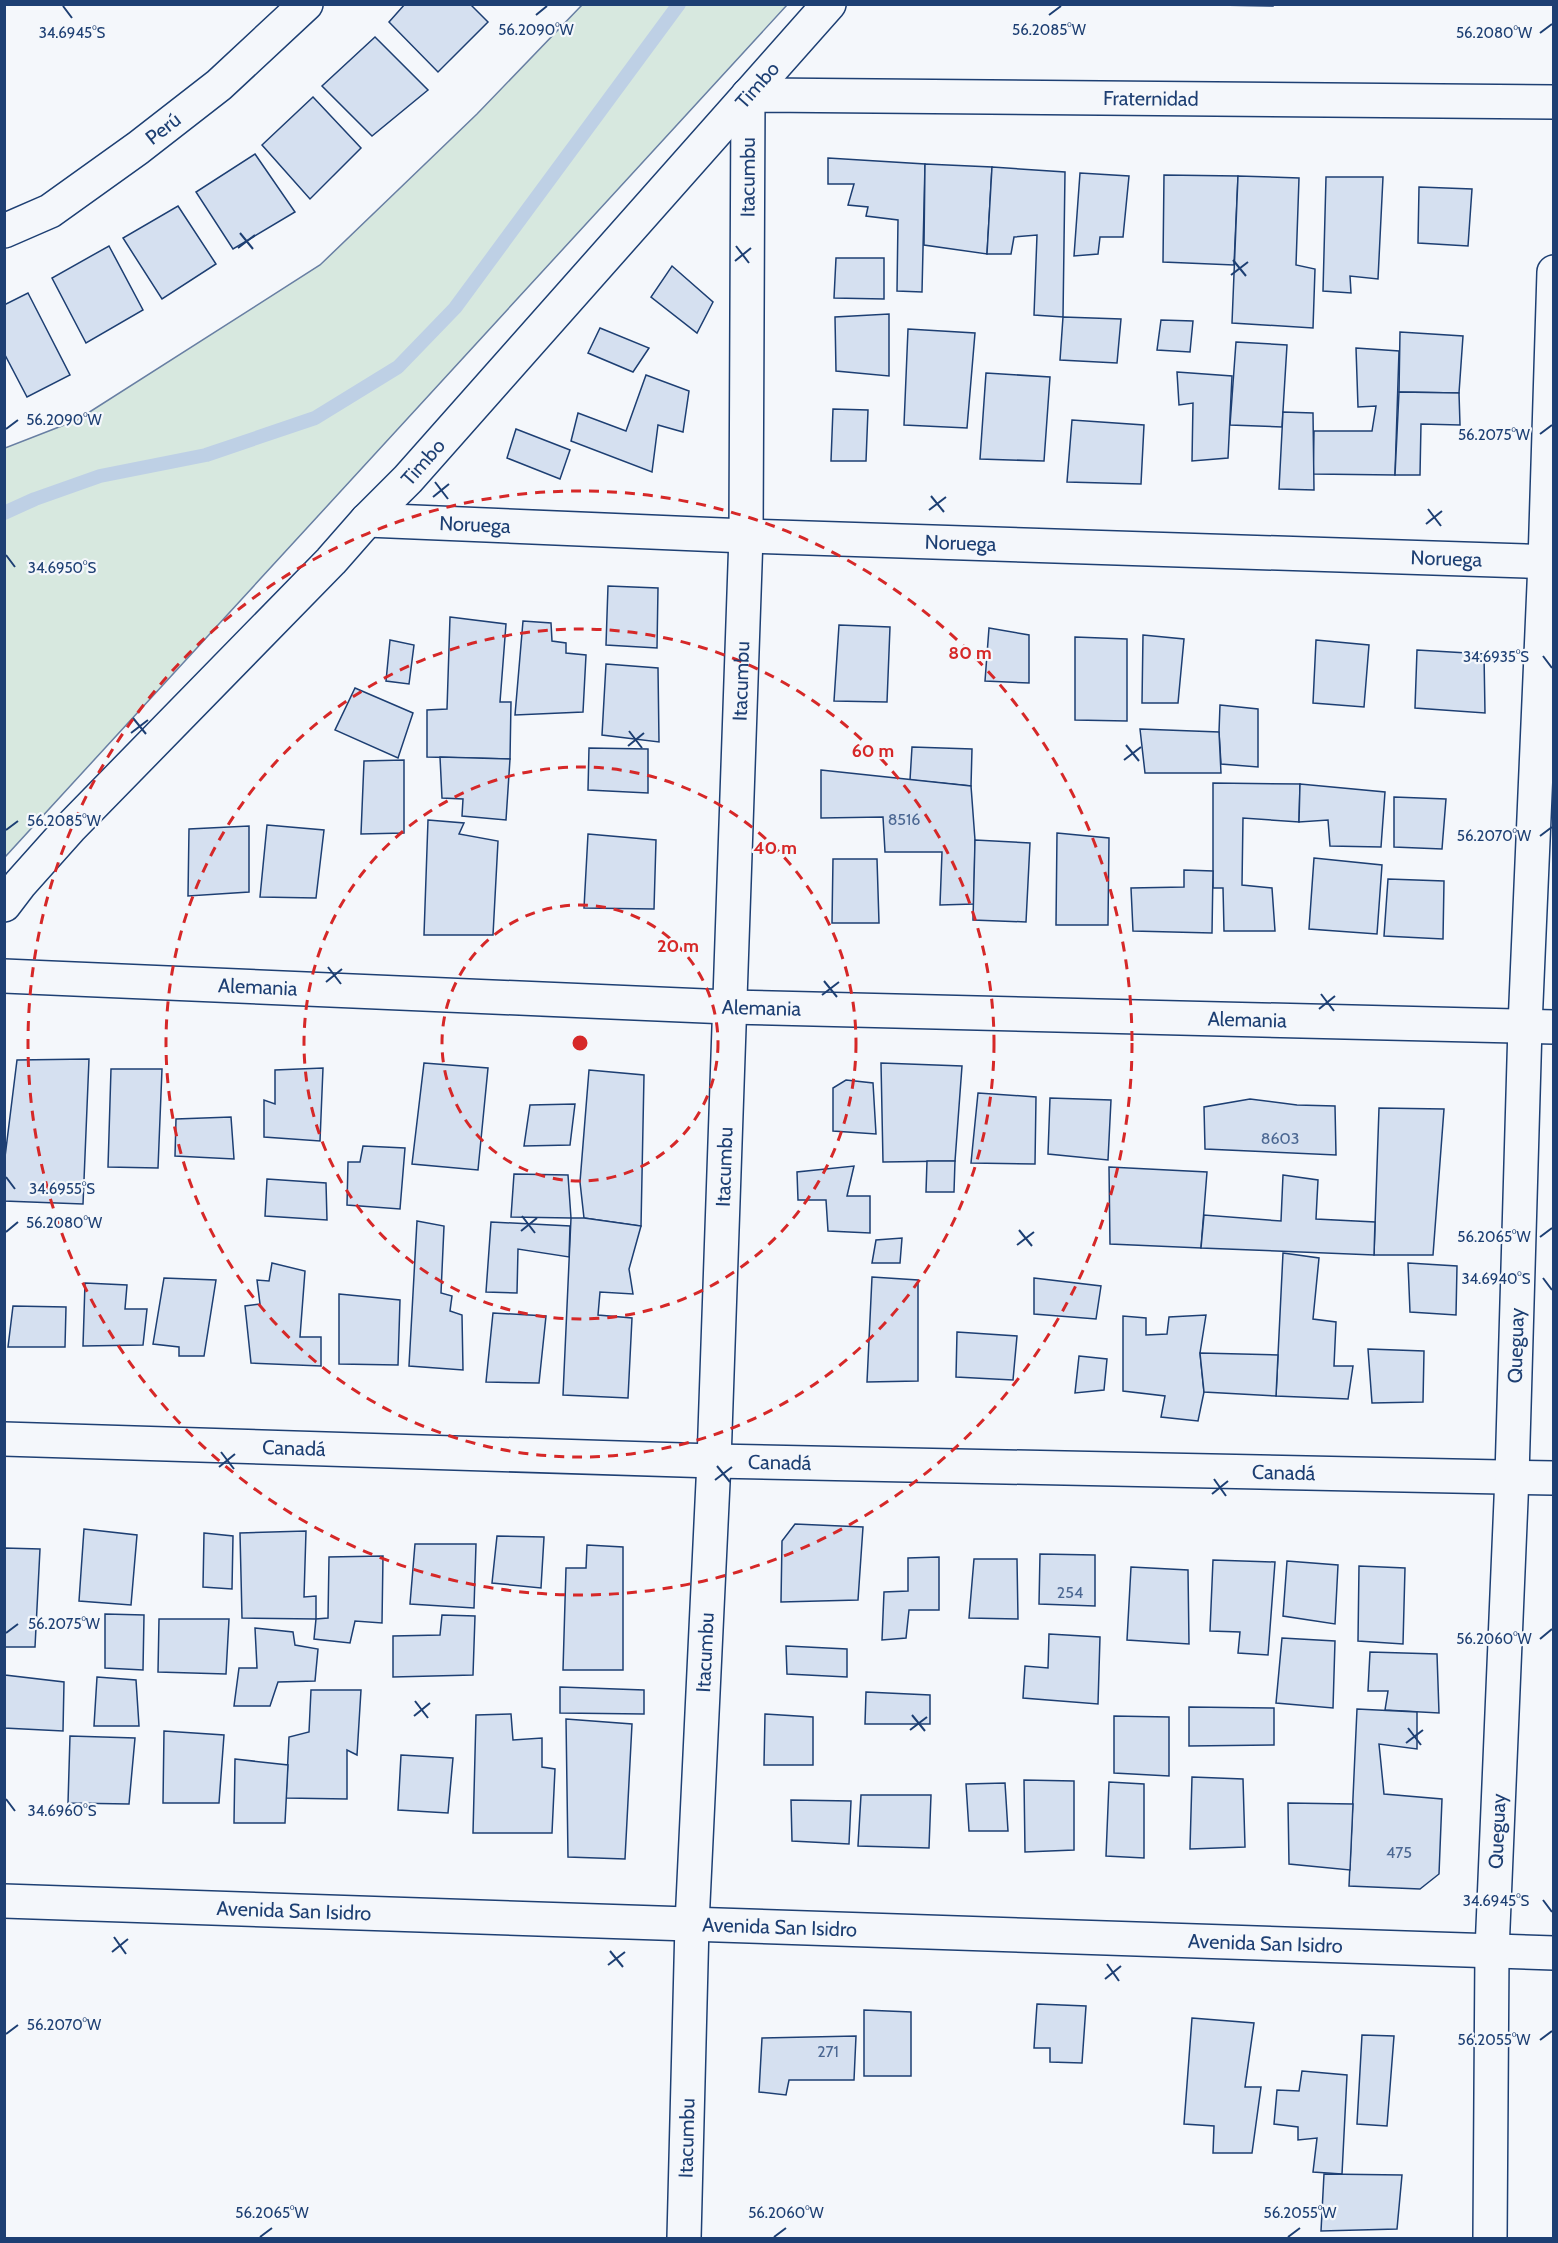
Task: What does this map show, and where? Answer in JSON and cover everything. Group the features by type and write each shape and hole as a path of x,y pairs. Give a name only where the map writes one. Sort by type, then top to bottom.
{"street":[{"name":"Perú","path":"4,231 50,211 138,148 219,85 306,4"},
{"name":"Timbo","path":"4,905 70,828 408,479 829,4"},
{"name":"Fraternidad","path":"748,95 1554,102"},
{"name":"Itacumbu","path":"684,2238 692,1924 714,1461 746,536 748,95"},
{"name":"Queguay","path":"1490,2238 1492,1951 1512,1476 1539,1027 1554,272"},
{"name":"Noruega","path":"367,520 746,536 1549,562"},
{"name":"Alemania","path":"4,976 728,1007 1539,1027"},
{"name":"Canadá","path":"4,1439 714,1461 1554,1478"},
{"name":"Avenida San Isidro","path":"4,1901 1554,1953"}],"shaded area":[{"path":"582,5 787,5 5,857 5,448 77,420 320,265 477,114"}],"building":[{"path":"405,4 470,4 488,22 438,72 389,22"},
{"path":"1216,4 1273,4 1273,6 1216,5"},
{"path":"375,37 428,90 372,136 322,86"},
{"path":"313,97 361,148 310,199 262,145"},
{"path":"255,154 295,212 233,249 196,192"},
{"path":"828,158 925,164 922,292 897,291 898,220 866,216 868,207 848,205 854,184 828,184"},
{"path":"925,164 992,167 987,254 924,245"},
{"path":"992,167 1065,172 1063,317 1034,315 1037,235 1014,237 1011,254 987,254"},
{"path":"1080,173 1129,176 1123,237 1100,237 1098,254 1074,256"},
{"path":"1164,175 1238,176 1234,265 1163,262"},
{"path":"1238,176 1299,178 1296,265 1315,269 1313,328 1232,323"},
{"path":"1326,177 1383,177 1378,279 1350,276 1351,293 1323,291"},
{"path":"1419,187 1472,189 1468,246 1418,243"},
{"path":"178,206 216,264 162,299 123,238"},
{"path":"109,246 143,310 86,343 52,278"},
{"path":"836,258 884,258 884,299 834,298"},
{"path":"672,266 713,302 697,333 651,297"},
{"path":"28,293 70,375 27,397 4,353 4,305"},
{"path":"889,314 889,376 836,371 835,317"},
{"path":"1063,317 1121,319 1117,363 1060,360"},
{"path":"1161,320 1193,321 1190,352 1157,350"},
{"path":"600,328 649,348 633,372 588,353"},
{"path":"908,329 975,333 967,428 904,425"},
{"path":"1400,332 1463,336 1459,393 1399,392"},
{"path":"1236,342 1287,345 1282,427 1230,425"},
{"path":"1356,348 1399,351 1395,475 1313,474 1314,431 1372,431 1376,406 1358,407"},
{"path":"1177,372 1232,376 1228,458 1192,461 1193,403 1179,405"},
{"path":"986,373 1050,377 1044,461 980,459"},
{"path":"646,375 689,391 683,432 658,425 652,472 571,441 578,413 626,431"},
{"path":"1399,392 1459,393 1460,425 1421,424 1420,475 1395,475"},
{"path":"833,409 868,410 866,461 831,461"},
{"path":"1283,412 1313,413 1314,490 1279,489"},
{"path":"1072,420 1144,425 1141,484 1067,482"},
{"path":"516,429 570,450 560,479 507,458"},
{"path":"608,586 658,588 657,648 606,645"},
{"path":"450,617 506,624 500,702 511,702 510,759 427,757 427,710 447,709"},
{"path":"523,621 551,623 552,641 566,643 566,653 586,655 583,712 515,715"},
{"path":"839,625 890,627 887,702 834,701"},
{"path":"989,628 1029,635 1029,683 985,681"},
{"path":"1143,635 1184,639 1178,703 1142,703"},
{"path":"1075,637 1127,639 1127,721 1075,720"},
{"path":"390,640 414,645 409,684 386,681"},
{"path":"1316,640 1369,645 1364,707 1313,703"},
{"path":"1417,650 1484,654 1485,713 1415,708"},
{"path":"606,664 658,668 659,742 602,735"},
{"path":"355,688 413,713 398,758 335,730"},
{"path":"1220,705 1258,709 1258,767 1221,764"},
{"path":"1140,729 1219,732 1221,773 1145,773"},
{"path":"912,747 972,749 971,786 910,780"},
{"path":"589,748 648,749 648,793 588,790"},
{"path":"440,757 510,759 506,820 462,816 463,799 442,798"},
{"path":"404,760 404,833 361,834 364,761"},
{"path":"821,770 971,786 975,840 974,904 940,905 942,852 885,852 883,817 821,818"},
{"path":"1213,783 1300,784 1299,822 1243,818 1242,885 1272,888 1275,931 1224,931 1223,888 1213,888"},
{"path":"1300,784 1385,792 1381,847 1330,846 1328,820 1299,822"},
{"path":"1394,797 1446,799 1442,849 1394,847"},
{"path":"428,820 464,823 459,834 498,841 493,935 424,935"},
{"path":"267,825 324,830 316,898 260,897"},
{"path":"249,826 249,892 188,896 189,829"},
{"path":"1057,833 1109,838 1108,925 1056,925"},
{"path":"588,834 656,840 654,909 584,908"},
{"path":"975,840 1030,843 1026,922 973,920"},
{"path":"1314,858 1382,865 1377,934 1309,929"},
{"path":"833,859 877,859 879,923 832,923"},
{"path":"1184,870 1213,871 1212,933 1133,931 1131,888 1184,887"},
{"path":"1388,879 1444,881 1443,939 1384,936"},
{"path":"89,1059 83,1204 4,1201 4,1165 17,1060"},
{"path":"424,1063 488,1068 478,1170 412,1164"},
{"path":"881,1063 962,1066 955,1161 883,1162"},
{"path":"323,1068 320,1141 264,1137 264,1100 275,1104 275,1070"},
{"path":"111,1069 162,1069 158,1168 108,1167"},
{"path":"589,1070 644,1075 641,1226 584,1218 580,1182"},
{"path":"846,1080 873,1083 876,1134 833,1131 833,1088"},
{"path":"978,1093 1036,1097 1035,1164 971,1163"},
{"path":"1050,1098 1111,1100 1108,1160 1048,1154"},
{"path":"1250,1099 1297,1105 1335,1106 1336,1155 1205,1149 1204,1107"},
{"path":"575,1104 570,1145 524,1146 530,1105"},
{"path":"1379,1108 1444,1109 1433,1255 1374,1255"},
{"path":"231,1117 234,1159 175,1156 176,1119"},
{"path":"363,1146 405,1148 400,1209 347,1205 348,1162 360,1162"},
{"path":"927,1161 955,1161 954,1192 926,1192"},
{"path":"854,1166 847,1196 870,1196 870,1233 828,1231 826,1200 798,1200 797,1172"},
{"path":"1109,1167 1207,1172 1201,1248 1110,1244"},
{"path":"514,1174 568,1175 571,1218 511,1217"},
{"path":"1283,1175 1318,1180 1316,1219 1375,1222 1374,1255 1201,1248 1204,1215 1281,1221"},
{"path":"267,1179 326,1183 327,1220 265,1216"},
{"path":"571,1218 641,1226 629,1269 633,1294 600,1292 598,1315 632,1318 628,1398 563,1395"},
{"path":"417,1221 444,1226 441,1293 452,1296 450,1311 462,1315 463,1370 409,1366"},
{"path":"491,1222 570,1226 569,1257 518,1249 517,1293 486,1292"},
{"path":"902,1238 900,1263 872,1263 876,1240"},
{"path":"1283,1253 1319,1258 1313,1319 1336,1322 1334,1366 1353,1366 1348,1399 1276,1396"},
{"path":"272,1263 305,1271 300,1337 321,1337 321,1366 251,1363 245,1306 260,1304 257,1280 269,1281"},
{"path":"1408,1263 1457,1266 1456,1315 1410,1312"},
{"path":"872,1277 918,1280 918,1381 867,1382"},
{"path":"164,1278 216,1280 204,1356 179,1356 179,1347 153,1344"},
{"path":"1034,1278 1101,1286 1096,1319 1034,1314"},
{"path":"85,1283 127,1285 125,1309 147,1309 143,1345 83,1346"},
{"path":"339,1294 400,1300 398,1365 339,1364"},
{"path":"13,1306 66,1307 65,1347 8,1347"},
{"path":"493,1313 546,1316 539,1383 486,1382"},
{"path":"1206,1315 1200,1353 1204,1392 1198,1421 1161,1417 1165,1396 1123,1391 1123,1316 1146,1318 1146,1335 1167,1334 1169,1317"},
{"path":"957,1332 1017,1336 1013,1380 956,1377"},
{"path":"1368,1349 1424,1351 1423,1402 1372,1403"},
{"path":"1200,1353 1278,1355 1276,1396 1204,1392"},
{"path":"1079,1356 1107,1359 1104,1390 1075,1393"},
{"path":"795,1524 863,1527 858,1600 781,1602 782,1541"},
{"path":"84,1529 137,1535 131,1605 79,1601"},
{"path":"306,1531 304,1597 316,1596 316,1619 242,1618 240,1533"},
{"path":"204,1533 233,1536 232,1589 203,1587"},
{"path":"497,1536 544,1537 541,1588 492,1583"},
{"path":"415,1544 476,1544 474,1608 410,1604"},
{"path":"587,1545 623,1547 623,1670 563,1670 566,1568 586,1568"},
{"path":"4,1548 40,1549 35,1647 4,1647"},
{"path":"1040,1554 1095,1555 1095,1606 1039,1604"},
{"path":"383,1556 382,1623 355,1621 350,1643 314,1639 316,1619 328,1618 329,1557"},
{"path":"939,1557 939,1610 909,1610 906,1638 882,1640 884,1592 908,1591 908,1558"},
{"path":"974,1559 1017,1559 1018,1619 969,1618"},
{"path":"1213,1560 1275,1562 1268,1655 1238,1653 1240,1632 1210,1631"},
{"path":"1287,1561 1338,1565 1335,1624 1283,1616"},
{"path":"1359,1566 1405,1568 1403,1644 1358,1641"},
{"path":"1131,1567 1188,1570 1189,1644 1127,1640"},
{"path":"105,1614 144,1615 143,1670 105,1668"},
{"path":"442,1615 475,1616 473,1675 393,1677 393,1636 440,1635"},
{"path":"159,1619 229,1619 226,1674 158,1672"},
{"path":"255,1628 293,1632 295,1645 318,1649 315,1681 278,1682 270,1706 234,1706 239,1668 257,1668"},
{"path":"1049,1634 1100,1637 1098,1704 1023,1698 1025,1666 1048,1668"},
{"path":"1282,1638 1335,1641 1333,1708 1276,1703"},
{"path":"786,1646 847,1649 847,1677 787,1674"},
{"path":"1370,1652 1437,1654 1439,1713 1385,1710 1388,1691 1368,1691"},
{"path":"4,1671 5,1675 64,1682 63,1731 4,1728"},
{"path":"97,1677 136,1680 139,1726 94,1726"},
{"path":"560,1687 644,1690 644,1714 560,1713"},
{"path":"311,1690 361,1690 357,1755 347,1750 347,1799 286,1798 289,1737 309,1732"},
{"path":"866,1692 930,1695 930,1724 865,1724"},
{"path":"1189,1707 1274,1708 1274,1745 1189,1746"},
{"path":"1357,1709 1417,1712 1417,1749 1379,1744 1384,1794 1442,1799 1439,1874 1420,1889 1349,1886"},
{"path":"511,1714 513,1740 542,1738 542,1767 555,1769 552,1833 473,1833 476,1715"},
{"path":"765,1714 813,1717 813,1765 764,1765"},
{"path":"1114,1716 1169,1717 1169,1776 1114,1773"},
{"path":"566,1719 632,1724 625,1859 568,1857"},
{"path":"164,1731 224,1735 219,1803 163,1803"},
{"path":"70,1736 135,1738 129,1804 68,1803"},
{"path":"401,1755 453,1758 448,1813 398,1810"},
{"path":"235,1759 288,1765 285,1823 234,1823"},
{"path":"1192,1777 1243,1779 1245,1847 1190,1849"},
{"path":"1024,1780 1074,1781 1074,1850 1025,1852"},
{"path":"1109,1782 1144,1784 1144,1858 1106,1856"},
{"path":"1005,1783 1008,1831 969,1831 966,1784"},
{"path":"861,1795 931,1795 929,1848 858,1846"},
{"path":"791,1800 851,1801 849,1844 792,1841"},
{"path":"1288,1803 1353,1804 1350,1870 1289,1864"},
{"path":"1037,2004 1086,2006 1082,2063 1050,2062 1050,2048 1034,2048"},
{"path":"864,2010 911,2012 911,2076 864,2076"},
{"path":"1192,2018 1254,2023 1245,2087 1261,2087 1252,2153 1213,2153 1214,2126 1184,2124"},
{"path":"1362,2035 1394,2036 1387,2126 1357,2124"},
{"path":"856,2036 854,2080 789,2080 786,2095 759,2092 762,2038"},
{"path":"1302,2071 1347,2075 1342,2174 1313,2172 1317,2138 1298,2140 1298,2127 1274,2124 1277,2090 1299,2091"},
{"path":"1324,2174 1402,2175 1397,2229 1321,2231"}],"waterway":[{"path":"4,513 35,499 100,476 206,455 315,418 398,367 455,308 679,4"}]}
